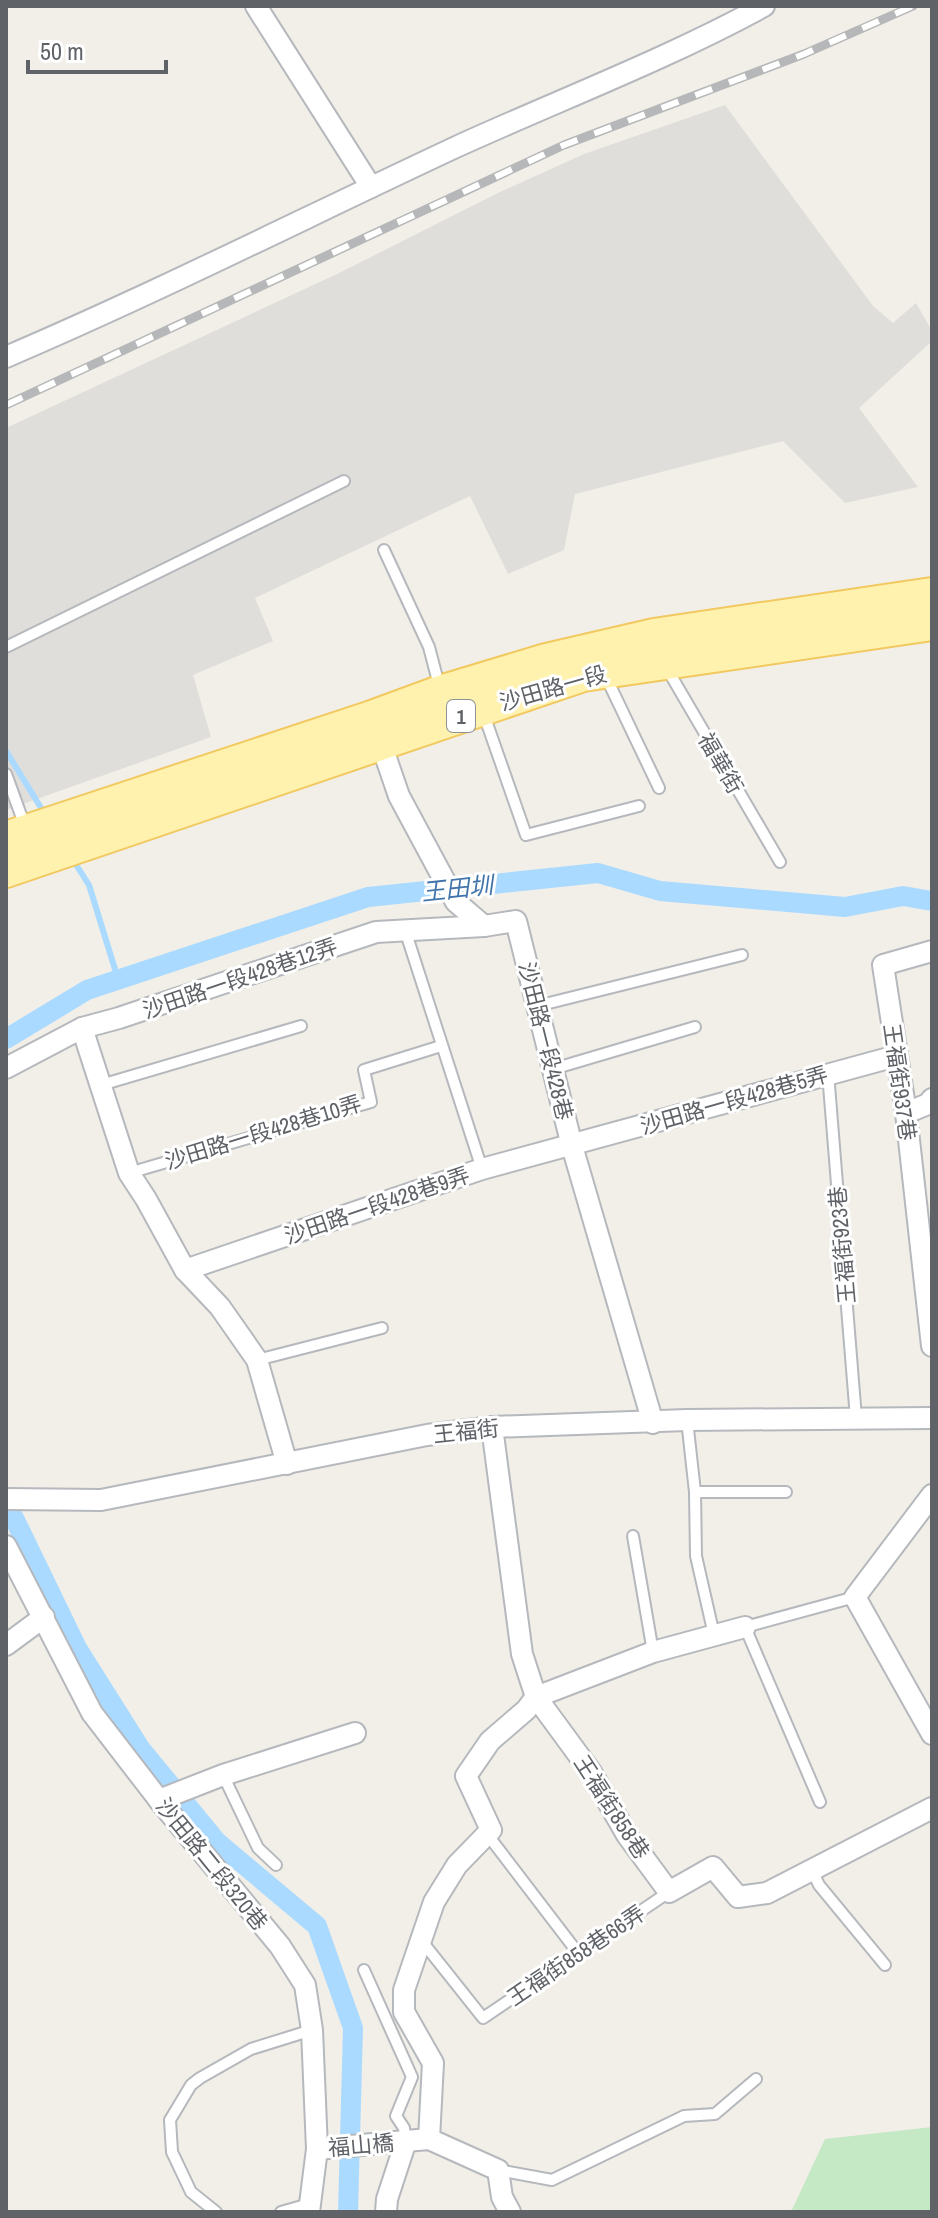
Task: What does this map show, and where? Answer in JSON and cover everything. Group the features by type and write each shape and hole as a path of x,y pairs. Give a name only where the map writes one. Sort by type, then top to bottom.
{"main road":[{"name":"沙田路一段","path":"6,871 376,730 440,692 546,660 654,635 932,594"},
{"name":"沙田路一段","path":"16,834 376,730 482,709 583,675 932,624"}],"street":[{"path":"256,6 371,187"},
{"path":"6,357 90,321 371,187 764,6"},
{"path":"376,730 399,796 456,902 484,926"},
{"name":"沙田路一段428巷","path":"484,926 516,921 572,1146 653,1423"},
{"name":"沙田路一段428巷12弄","path":"6,1068 82,1028 376,932 484,926"},
{"name":"王福街937巷","path":"932,951 883,965 906,1113 932,1346"},
{"path":"82,1028 129,1173 185,1270 220,1307 257,1360 287,1464"},
{"name":"沙田路一段428巷5弄","path":"572,1146 896,1056"},
{"path":"906,1113 928,1104 932,1099"},
{"name":"沙田路一段428巷9弄","path":"185,1270 482,1169 572,1146"},
{"name":"王福街","path":"6,1499 101,1500 427,1435 492,1427 687,1420 932,1418"},
{"name":"王福街858巷","path":"492,1427 522,1654 536,1697 591,1772 627,1835 669,1892"},
{"path":"932,1495 855,1597 932,1734"},
{"name":"沙田路二段320巷","path":"6,1546 92,1713 159,1800 280,1946 305,1985 312,2030 317,2149 309,2208"},
{"path":"6,1645 44,1617"},
{"path":"510,2212 502,2197 498,2170 429,2139 433,2063 404,2012 404,1990 434,1902 457,1865 491,1830 466,1776 490,1741 526,1710 536,1697 653,1652 745,1627"},
{"path":"159,1800 223,1775 355,1733"},
{"path":"669,1892 713,1867 738,1897 767,1893 932,1808"},
{"name":"福山橋","path":"317,2149 429,2139"},
{"path":"386,2212 387,2199 406,2141"}],"lane":[{"path":"6,647 344,481"},
{"path":"384,550 429,647 440,692"},
{"name":"福華街","path":"663,663 780,862"},
{"path":"603,671 659,788"},
{"path":"482,709 526,835 639,806"},
{"path":"6,774 16,834"},
{"path":"405,930 482,1169"},
{"path":"537,1006 742,955"},
{"path":"101,1085 301,1026"},
{"path":"553,1069 695,1027"},
{"name":"沙田路一段428巷10弄","path":"129,1173 371,1102 364,1070 441,1046"},
{"name":"王福街923巷","path":"828,1073 856,1418"},
{"path":"257,1360 382,1328"},
{"path":"687,1420 695,1492 696,1556 714,1635"},
{"path":"695,1492 786,1492"},
{"path":"633,1536 653,1652"},
{"path":"820,1802 745,1627 855,1597"},
{"path":"223,1775 258,1848 276,1865"},
{"path":"487,1834 578,1953"},
{"path":"811,1868 819,1885 885,1965"},
{"name":"王福街858巷66弄","path":"421,1940 483,2018 669,1892"},
{"path":"364,1970 412,2077 396,2116 404,2128 406,2141"},
{"path":"216,2212 191,2192 172,2152 170,2120 191,2085 200,2078 251,2049 312,2030"},
{"path":"498,2170 552,2180 684,2116 715,2114 756,2079"},
{"path":"281,2212 309,2208"}],"shaded area":[{"path":"725,105 873,306 893,323 916,303 932,331 932,341 859,408 918,487 845,503 783,441 575,494 564,550 508,574 470,496 255,598 273,641 193,675 211,737 6,810 6,428 337,274 498,193 584,154"}],"green space":[{"path":"932,2127 932,2212 791,2212 825,2139"}],"waterway":[{"path":"6,751 46,816"},
{"path":"73,860 89,885 118,979"},
{"name":"王田圳","path":"6,1039 87,990 368,897 598,873 660,891 845,907 903,896 932,901"},
{"path":"14,1518 77,1648 140,1748 217,1842 317,1926 353,2028 348,2212"}],"railway":[{"path":"6,405 564,145 804,54 913,6"}]}
